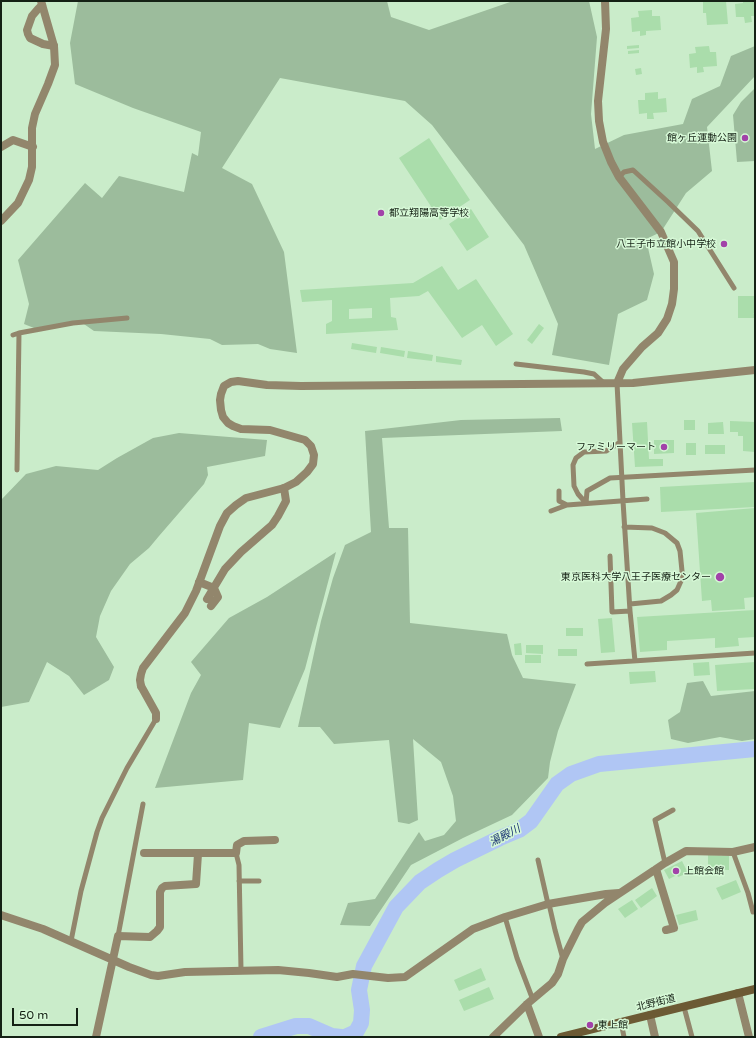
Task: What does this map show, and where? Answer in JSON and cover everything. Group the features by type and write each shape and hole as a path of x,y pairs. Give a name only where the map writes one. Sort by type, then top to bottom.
{"main road":[{"name":"北野街道","path":"561,1037 588,1034 621,1022 755,989"}],"street":[{"path":"605,1 606,29 598,94 598,114 601,135 605,149 619,177 652,218 665,239 674,262 674,289 672,304 667,320 658,333 642,346 623,369 617,384"},
{"path":"1,221 18,203 27,187 32,167 32,128 35,114 55,65 54,46 42,3"},
{"path":"42,3 32,16 27,30 28,34 30,38 43,44 54,46"},
{"path":"1,147 13,140 33,147"},
{"path":"156,719 156,713 141,686 140,680 143,668 185,613 199,582 220,526 227,513 246,498 284,488 296,482 313,464 314,455 311,446 305,440 270,430 241,429 228,423 223,417 220,400 224,386 230,382 238,381 267,385 301,386 617,384 644,383 755,370"},
{"path":"209,602 214,588 225,569 241,552 272,525 278,516 286,501 284,488"},
{"path":"199,582 214,588"},
{"path":"144,853 236,853 237,845 244,840 275,840"},
{"path":"493,1037 552,983 558,974 563,958 582,922 605,903 665,863 686,851 733,852 755,847"},
{"path":"96,1037 118,936 150,937 157,932 160,928 160,892 162,888 165,886 196,884 198,854"},
{"path":"656,869 674,928 666,930"},
{"path":"1,915 43,929 146,974 158,976 185,972 278,970 337,977 353,974 388,978 405,977 473,929 505,916 549,904 619,893"},
{"path":"738,993 749,1037"},
{"path":"530,1002 539,1037"},
{"path":"650,1015 655,1037"}],"lane":[{"path":"619,177 624,172 633,170 668,202 698,231 734,288"},
{"path":"13,335 19,335 73,322 127,318"},
{"path":"18,470 19,335"},
{"path":"516,364 594,374 605,384"},
{"path":"617,384 622,501 635,661"},
{"path":"586,503 578,494 574,486 573,465 576,458 584,452 606,451 620,443"},
{"path":"586,503 587,491 610,478 755,470"},
{"path":"559,491 560,501 567,505"},
{"path":"552,511 567,505 646,499"},
{"path":"624,527 652,528 664,533 677,544 680,551 682,571 681,582 677,590 671,595 661,601 630,604"},
{"path":"610,556 612,612 630,611"},
{"path":"587,664 755,653"},
{"path":"71,941 81,891 102,818 127,768 156,719"},
{"path":"118,936 143,804"},
{"path":"665,863 655,820 673,810"},
{"path":"733,852 748,893 753,912"},
{"path":"236,853 239,866 241,970"},
{"path":"538,860 563,958"},
{"path":"239,881 259,881"},
{"path":"505,916 530,1002"},
{"path":"684,1007 692,1037"},
{"path":"621,1022 624,1037"}],"green space":[{"path":"78,1 387,1 391,17 429,30 513,1 589,1 597,37 591,114 595,149 624,135 683,124 692,99 720,86 731,56 755,46 755,76 707,127 712,171 686,193 661,232 646,239 654,274 647,300 618,314 609,365 552,355 558,324 524,245 432,125 405,101 280,78 222,168 252,184 284,252 297,353 270,349 258,344 222,345 210,339 161,334 94,331 81,322 39,330 24,324 29,304 18,260 85,183 102,198 119,176 184,192 192,153 198,156 201,132 133,108 75,84 70,43"},
{"name":"館ヶ丘運動公園","path":"755,88 755,161 737,162 733,115 741,102"},
{"path":"560,418 562,431 382,438 389,528 408,528 410,623 507,634 512,655 523,678 576,684 558,731 550,762 548,778 512,815 411,865 370,926 340,925 348,903 375,899 419,832 425,841 444,835 456,821 453,796 441,762 413,739 418,820 409,824 398,822 389,740 334,744 320,727 298,727 321,621 333,578 345,545 371,532 365,431 461,420"},
{"path":"179,433 267,440 265,456 207,467 208,475 204,484 149,548 130,564 111,591 100,616 96,637 114,667 109,680 84,695 69,676 47,662 29,702 1,707 1,500 26,474 56,466 98,470 153,438"},
{"path":"336,552 305,669 280,728 249,723 243,780 155,788 191,693 201,675 191,662 229,618 267,597"},
{"path":"703,681 711,696 755,691 755,739 742,741 720,737 688,743 671,739 668,720 680,712 687,683"}],"building":[{"path":"703,1 726,1 728,24 707,25 706,13 703,13"},
{"path":"743,1 755,1 755,16 751,16 752,22 745,23 744,17 736,17 735,4 743,3"},
{"path":"652,10 652,16 660,16 661,30 646,31 646,35 640,36 640,31 632,32 631,18 639,17 638,11"},
{"path":"639,45 639,48 627,49 627,46"},
{"path":"709,46 710,52 716,52 717,66 703,67 704,72 697,73 697,67 690,68 689,54 696,53 695,47"},
{"path":"639,50 639,53 628,54 628,51"},
{"path":"641,68 642,74 636,75 635,69"},
{"path":"658,92 658,99 666,98 667,112 653,113 654,119 647,119 647,113 639,114 638,100 645,100 645,93"},
{"path":"429,138 470,200 440,220 399,158"},
{"path":"471,209 489,237 467,251 449,224"},
{"path":"442,266 458,290 476,279 513,334 496,346 482,325 462,338 428,291 419,296 390,298 391,317 396,318 398,330 326,334 326,324 332,321 332,300 302,302 300,290 413,283","holes":["372,308 372,318 349,319 349,309"]},
{"path":"738,296 755,296 755,313 753,314 755,314 755,318 738,318"},
{"path":"539,324 544,328 532,344 527,340"},
{"path":"352,343 377,347 376,353 351,349"},
{"path":"381,347 405,351 404,357 380,353"},
{"path":"408,351 433,355 432,361 407,358"},
{"path":"436,356 462,360 461,365 436,362"},
{"path":"684,420 695,420 695,430 684,430"},
{"path":"730,421 755,422 755,452 743,451 743,436 738,436 738,432 730,432"},
{"path":"647,422 649,459 663,459 663,466 635,467 632,423"},
{"path":"723,422 724,434 708,434 708,423"},
{"name":"ファミリーマート","path":"654,440 674,440 674,453 654,454"},
{"path":"686,443 696,443 696,455 686,455"},
{"path":"705,445 725,445 725,454 705,454"},
{"path":"755,482 755,507 661,512 660,487"},
{"path":"755,508 755,597 744,598 745,609 712,611 711,600 702,601 696,513"},
{"path":"755,610 755,637 738,638 739,646 715,648 715,638 667,641 667,650 640,652 637,617"},
{"path":"612,618 615,652 601,653 598,619"},
{"path":"566,628 583,628 583,636 566,636"},
{"path":"521,643 522,655 515,655 514,644"},
{"path":"526,645 543,645 543,654 526,653"},
{"path":"558,649 577,649 577,656 558,656"},
{"path":"525,655 541,655 541,663 525,663"},
{"path":"709,662 710,675 694,676 693,663"},
{"path":"755,662 755,689 717,691 715,665"},
{"path":"655,671 656,682 630,684 629,672"},
{"path":"708,855 729,856 729,870 708,869"},
{"name":"上館会館","path":"682,861 688,873 678,877 677,875 669,879 664,870"},
{"path":"736,880 741,892 722,900 716,888"},
{"path":"652,888 657,896 641,908 635,900"},
{"path":"632,900 638,909 625,918 618,909"},
{"path":"696,910 698,920 679,925 676,915"},
{"path":"481,968 486,980 459,991 454,980"},
{"path":"489,987 494,999 464,1011 459,1000"}],"waterway":[{"name":"湯殿川","path":"345,1037 356,1032 361,1023 362,1010 359,990 364,966 396,907 420,882 438,870 455,860 519,830 531,821 557,784 571,774 599,764 755,749"},
{"name":"湯殿川","path":"261,1037 296,1026 309,1026 332,1036 341,1037"}],"place":[{"name":"館ヶ丘運動公園","path":"745,138"},
{"name":"都立翔陽高等学校","path":"381,213"},
{"name":"八王子市立館小中学校","path":"724,244"},
{"name":"ファミリーマート","path":"664,447"},
{"name":"東京医科大学八王子医療センター","path":"720,577"},
{"name":"上館会館","path":"676,871"},
{"name":"東上館","path":"590,1025"}]}
